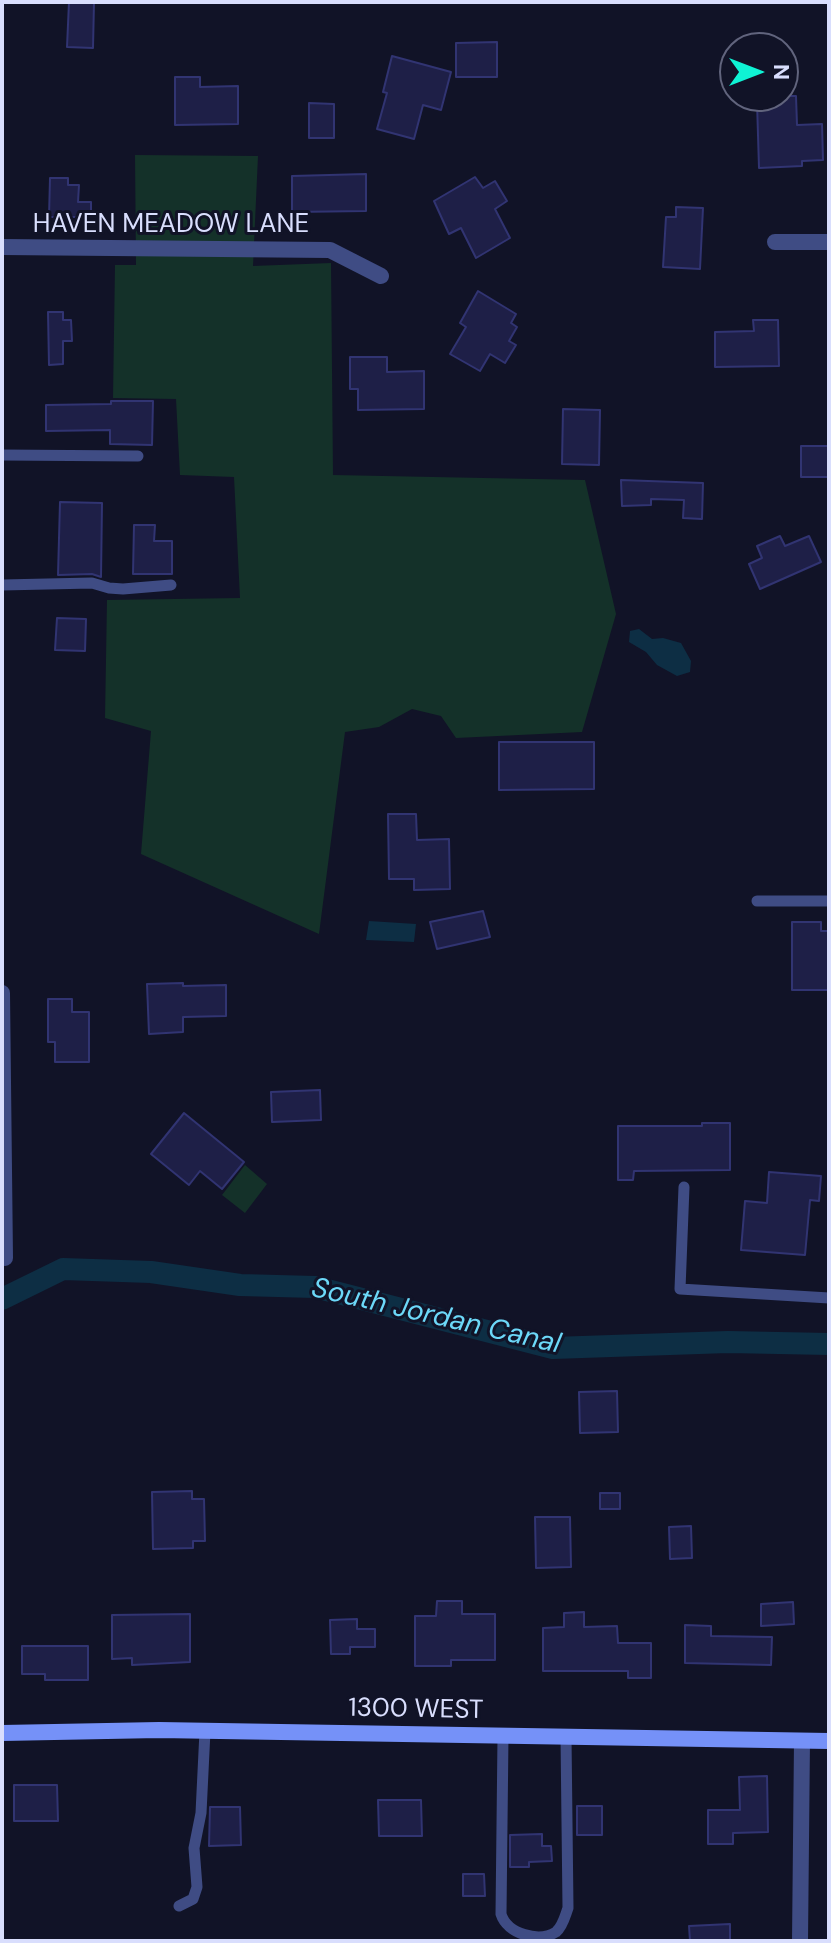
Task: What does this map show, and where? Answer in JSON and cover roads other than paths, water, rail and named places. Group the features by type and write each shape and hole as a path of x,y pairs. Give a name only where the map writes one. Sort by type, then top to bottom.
{"street":[{"path":"775,242 829,242"},
{"name":"HAVEN MEADOW LANE","path":"2,247 330,250 381,276"},
{"path":"2,993 4,1259"},
{"name":"1300 WEST","path":"2,1733 159,1730 829,1741"},
{"path":"800,1941 802,1741"}],"lane":[{"path":"2,455 138,456"},
{"path":"2,585 92,583 123,589 171,585"},
{"path":"757,901 829,901"},
{"path":"684,1187 680,1289 829,1298"},
{"path":"179,1906 193,1899 197,1887 194,1848 201,1813 205,1731"},
{"path":"503,1736 501,1914 511,1930 534,1938 550,1937 559,1930 568,1908 566,1737"}],"water":[{"path":"639,629 652,639 663,638 681,643 691,661 690,672 677,676 657,665 646,652 629,642 630,631"},
{"path":"369,921 416,924 414,942 366,940"}],"waterway":[{"name":"South Jordan Canal","path":"2,1299 63,1269 151,1272 240,1285 315,1287 553,1348 728,1342 829,1344"}]}
